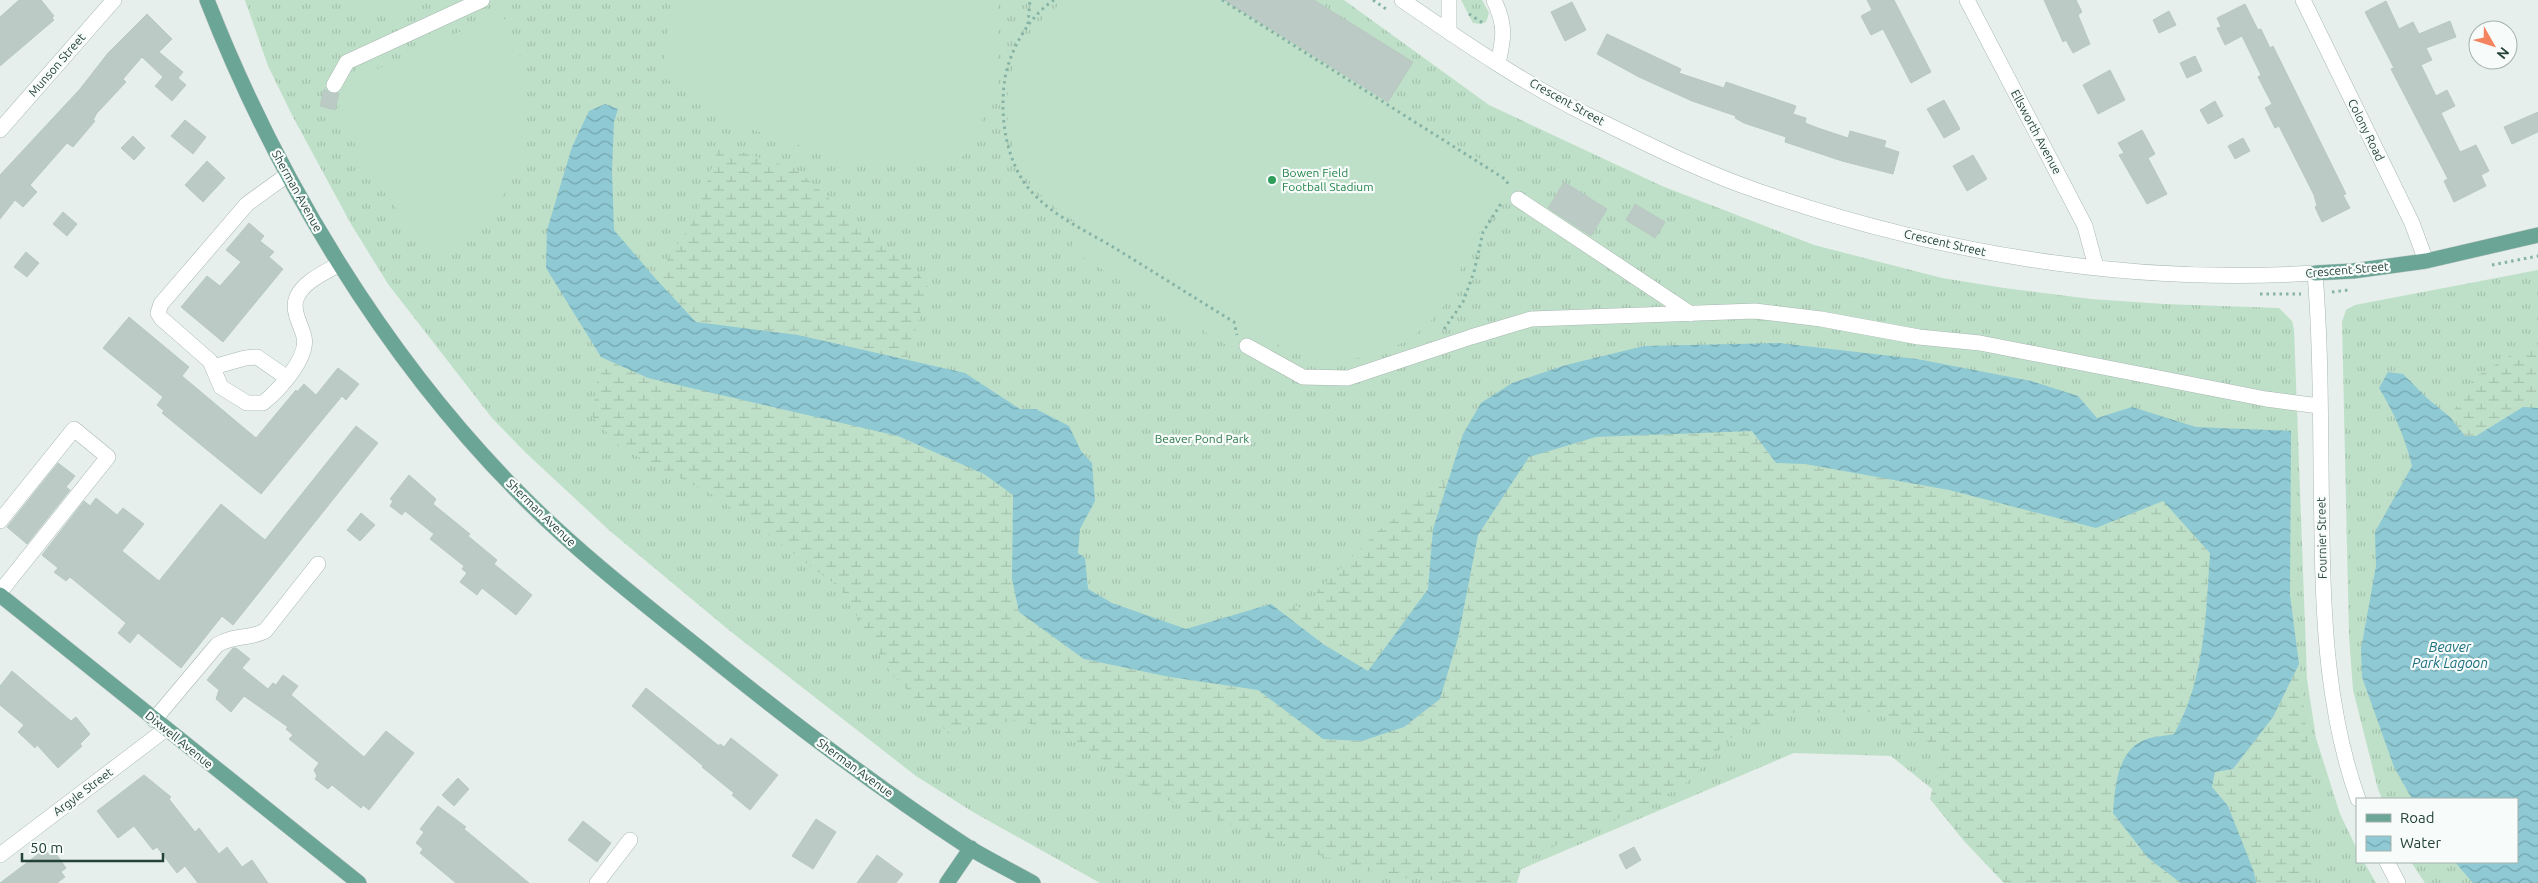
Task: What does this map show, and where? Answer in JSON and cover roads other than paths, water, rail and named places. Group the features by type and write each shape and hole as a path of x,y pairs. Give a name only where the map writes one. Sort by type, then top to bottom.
{"main road":[{"name":"Sherman Avenue","path":"206,0 245,91 287,176 339,264 367,306 446,411 520,494 578,549 773,707 867,778 971,848 1033,883"},
{"name":"Crescent Street","path":"2315,273 2353,271 2426,261 2538,236"},
{"name":"Dixwell Avenue","path":"0,593 359,883"},
{"path":"947,883 971,848"}],"street":[{"name":"Munson Street","path":"5,124 114,0"},
{"path":"334,85 347,62 482,0"},
{"name":"Crescent Street","path":"1402,0 1498,64 1600,122 1756,190 1855,221 1983,252 2096,267 2174,274 2265,276 2315,273"},
{"path":"1449,0 1449,32"},
{"path":"1494,0 1503,21 1505,36 1498,64"},
{"name":"Ellsworth Avenue","path":"1967,0 2085,226 2096,267"},
{"name":"Colony Road","path":"2302,0 2412,222 2426,261"},
{"path":"0,107 5,124"},
{"path":"287,176 247,204 161,304 158,313 160,318 210,361 222,387 236,398 255,405 263,403 300,360 305,347 295,305 297,296 302,288 339,264"},
{"path":"1515,194 1691,314"},
{"name":"Fournier Street","path":"2315,273 2323,605 2330,677 2344,752 2358,798"},
{"path":"1247,346 1304,377 1348,378 1471,337 1531,320 1755,311 1821,319 1920,337 1980,343 2266,399 2319,406"},
{"path":"213,367 257,357 286,377"},
{"path":"0,521 74,429 108,457 0,593"},
{"name":"Argyle Street","path":"0,854 160,724 217,645 230,637 254,637 265,631 318,564"},
{"path":"597,883 630,840"},
{"path":"2388,863 2398,883"}],"water":[{"path":"605,104 618,109 614,122 612,171 614,230 696,322 798,335 965,373 1020,409 1036,409 1069,426 1081,451 1092,463 1095,501 1080,529 1078,553 1085,558 1088,589 1112,603 1186,629 1271,604 1323,644 1368,671 1428,589 1433,529 1463,434 1481,403 1512,383 1566,365 1644,346 1779,343 1917,359 2031,381 2078,396 2097,418 2132,407 2196,427 2291,431 2290,595 2299,664 2273,717 2233,769 2215,772 2212,787 2228,806 2254,872 2256,883 2181,883 2148,858 2113,813 2117,781 2129,751 2147,739 2174,734 2192,692 2202,646 2210,553 2163,501 2096,528 1949,490 1805,464 1776,463 1752,431 1596,437 1529,457 1478,535 1458,638 1440,699 1404,727 1362,741 1323,739 1258,690 1170,677 1084,659 1019,612 1012,579 1013,495 984,474 898,436 648,378 601,357 546,268 547,230 572,147 589,111"},
{"name":"Beaver Park Lagoon","path":"2388,372 2403,374 2428,399 2450,417 2465,436 2476,436 2523,407 2538,408 2538,883 2473,883 2456,863 2518,863 2518,798 2411,798 2394,767 2362,677 2361,649 2376,566 2375,532 2412,466 2399,426 2379,388"}],"place":[{"name":"Bowen Field Football Stadium","path":"1272,180"}],"park label":[{"name":"Beaver Pond Park","path":"1202,439"}]}
